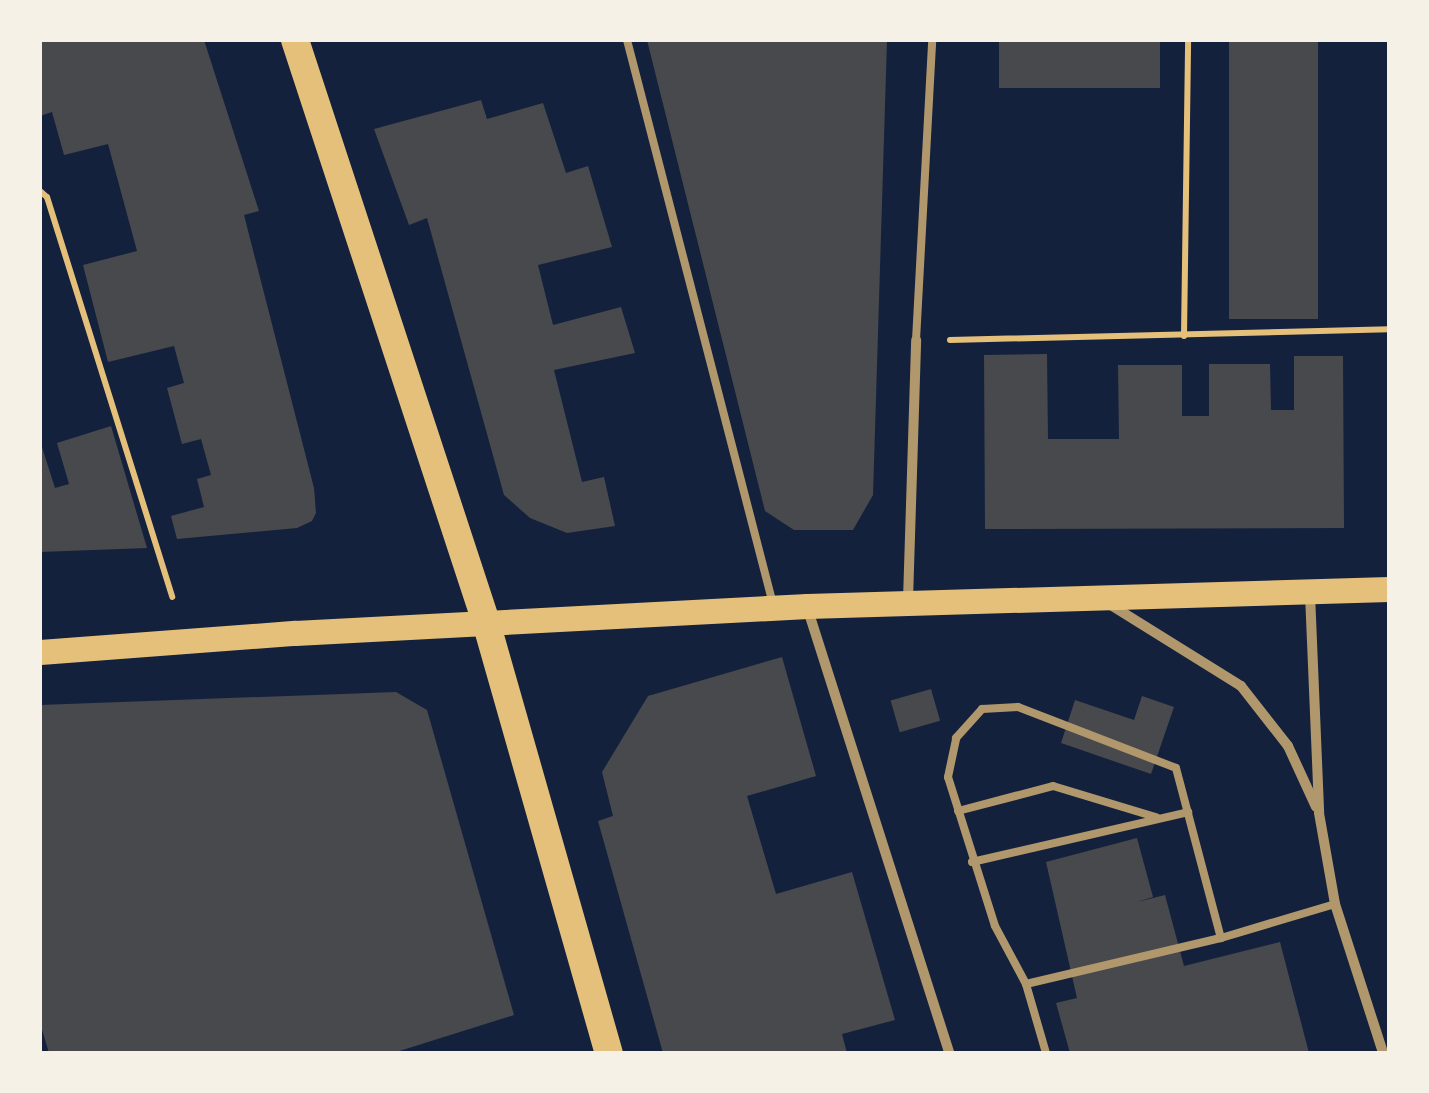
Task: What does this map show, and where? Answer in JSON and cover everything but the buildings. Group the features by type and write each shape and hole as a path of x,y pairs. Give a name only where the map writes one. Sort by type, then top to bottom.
{"highway":[{"path":"295,40 486,622 609,1053"}],"main road":[{"path":"40,652 486,622 807,606 1389,589"}],"street":[{"path":"908,606 916,340"},
{"path":"1310,594 1318,710 1318,813 1335,904 1383,1053"},
{"path":"1102,600 1241,686 1288,746 1318,813"},
{"path":"807,606 949,1053"}],"lane":[{"path":"627,40 774,608"},
{"path":"916,340 932,40"},
{"path":"1046,1053 1026,984 995,926 972,862 948,776 956,738 982,710 1018,707 1176,768 1221,938"},
{"path":"958,811 1053,786 1161,818"},
{"path":"972,862 1188,812"},
{"path":"1026,984 1221,938 1335,904"}],"path":[{"path":"1184,336 1188,40"},
{"path":"40,191 46,197 186,640"},
{"path":"916,340 1389,330"}]}
